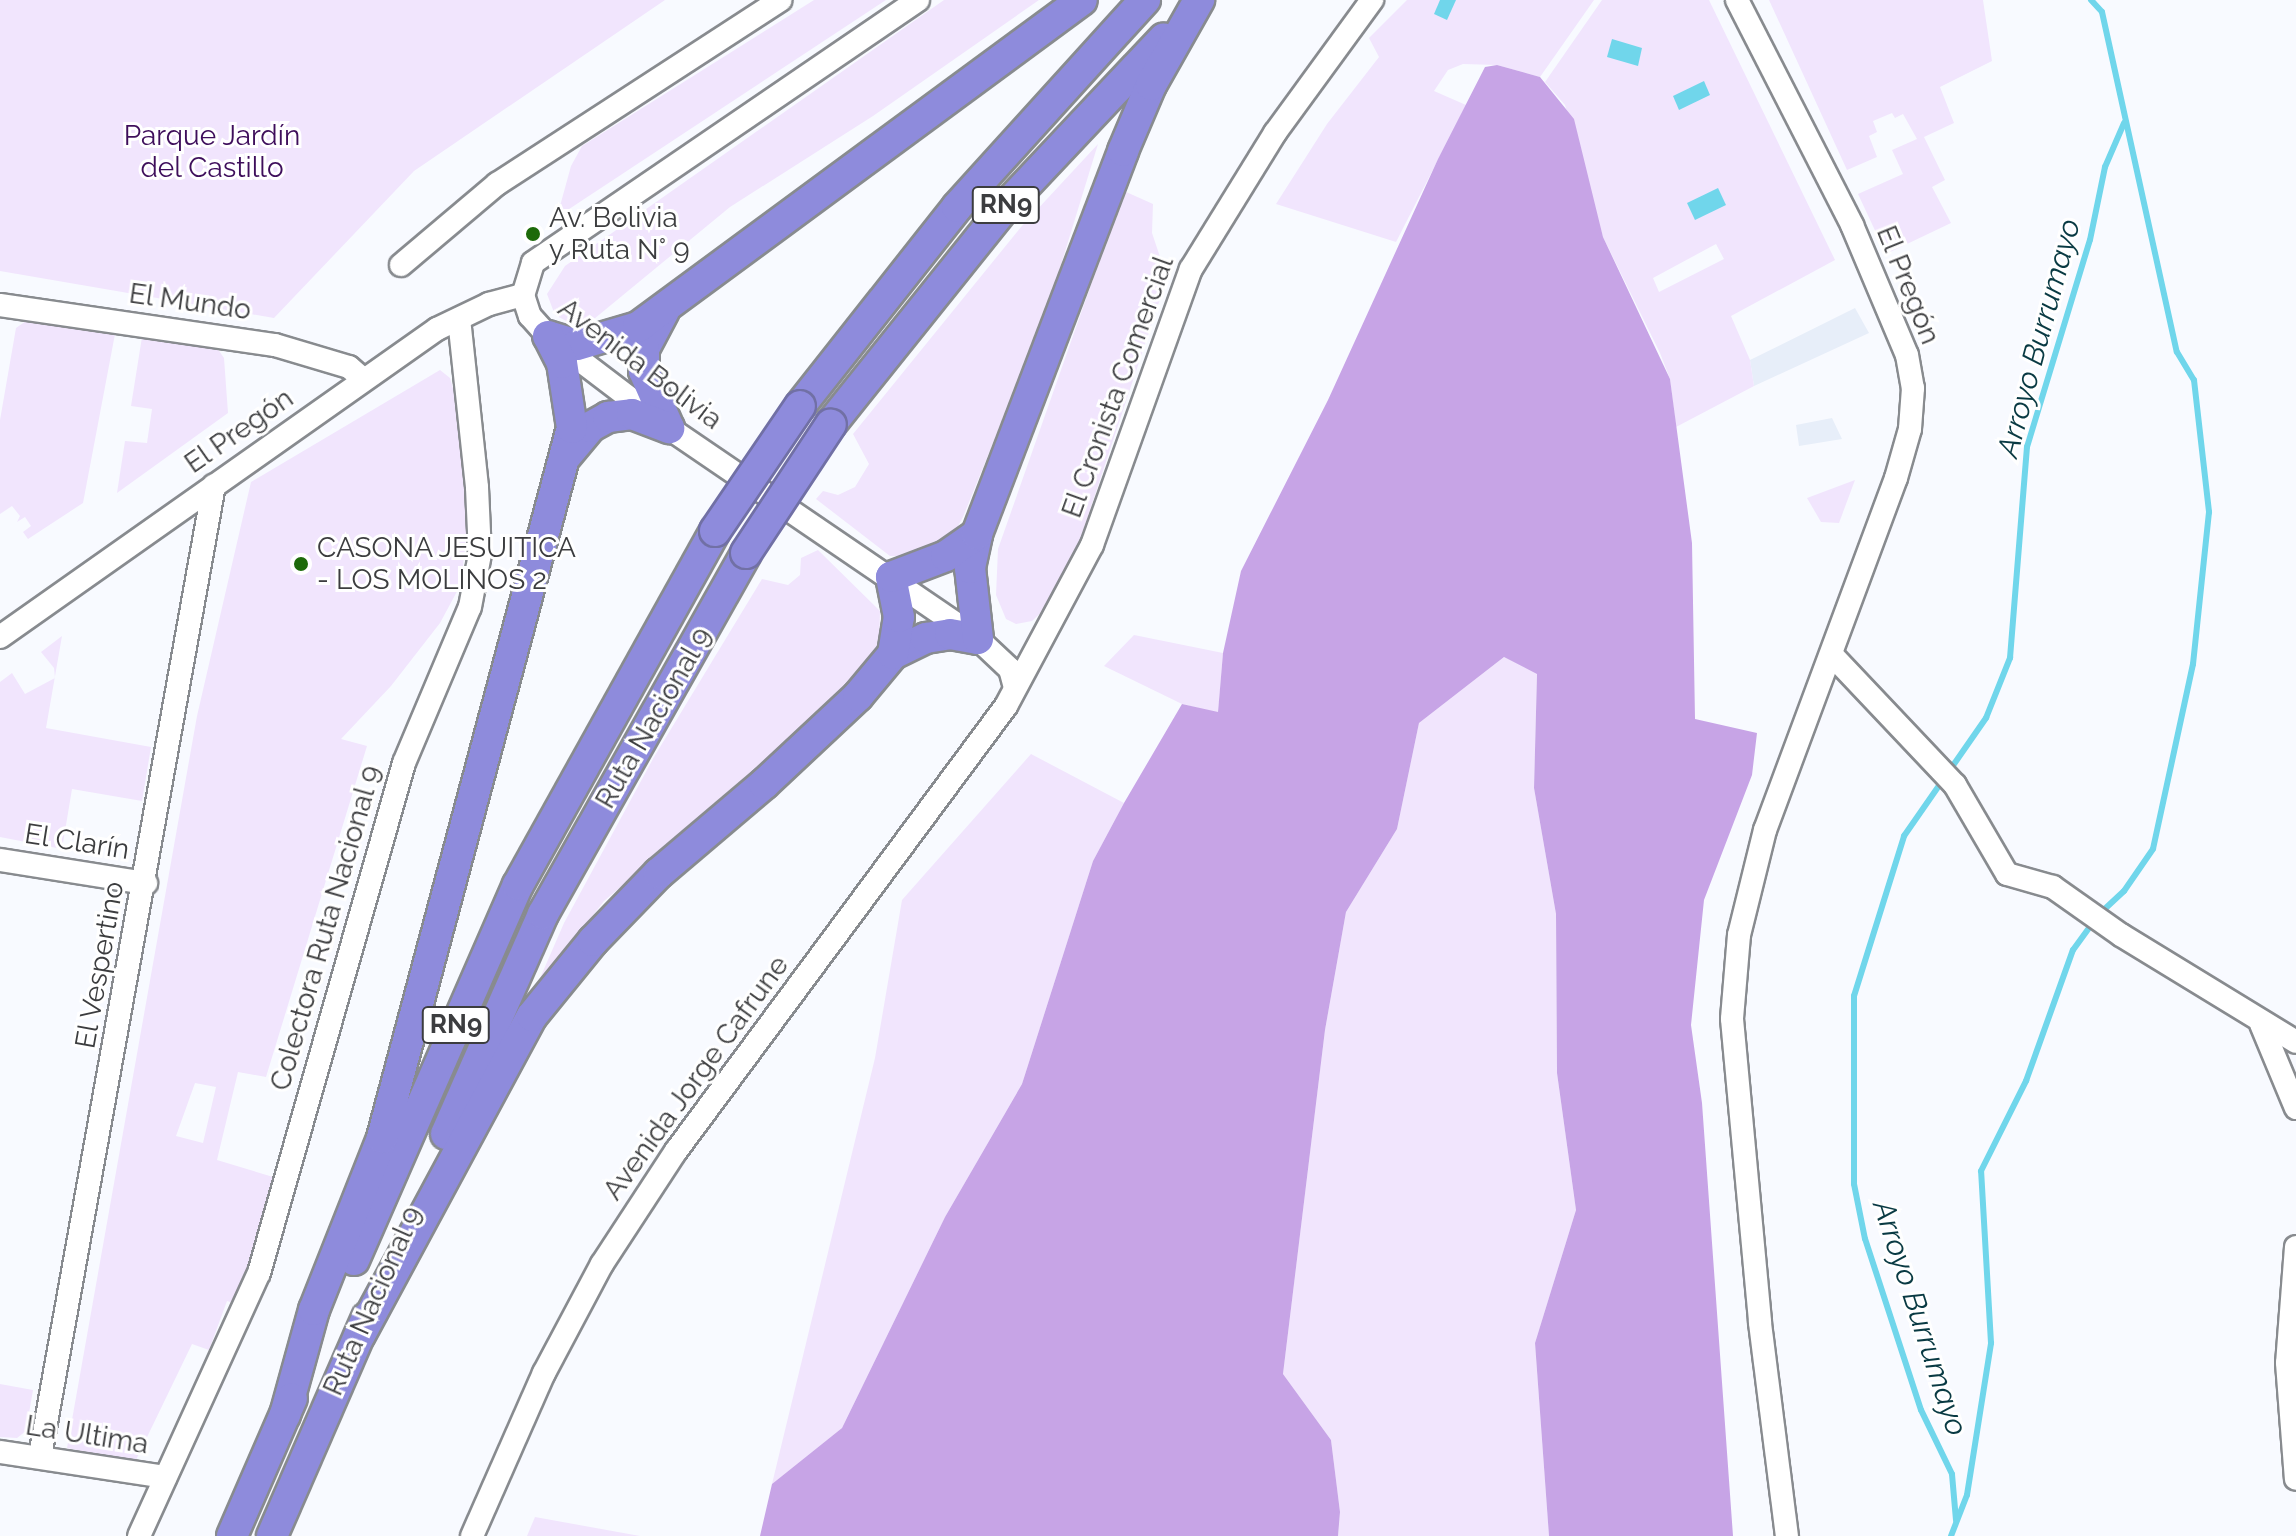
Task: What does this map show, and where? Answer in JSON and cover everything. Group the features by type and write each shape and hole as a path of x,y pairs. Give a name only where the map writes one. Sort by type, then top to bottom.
{"highway":[{"path":"548,336 577,345 615,337 672,300 1082,0"},
{"name":"Ruta Nacional 9","path":"232,1536 518,885 715,531 800,406 957,207 1145,0"},
{"path":"360,1335 532,1016 593,941 659,873 764,784 858,696 893,654 926,638 950,634 978,639 970,568 977,534 1123,151 1151,85 1198,0"},
{"name":"Ruta Nacional 9","path":"272,1536 543,914 746,553 831,424 1004,208 1198,0"},
{"path":"669,428 649,391 644,360 652,329 672,300"},
{"path":"285,1415 314,1310 382,1138 572,428 569,392 548,336"},
{"path":"564,460 590,427 608,417 632,414 669,428"},
{"path":"893,654 899,617 891,577 946,556 977,534"}],"street":[{"path":"401,265 497,184 780,0"},
{"name":"Avenida Bolivia","path":"918,0 533,263 523,295 530,316 548,336 669,428 978,639 1010,669 1014,684"},
{"name":"El Cronista Comercial","path":"1014,684 1052,625 1092,545 1149,375 1191,269 1275,133 1372,0"},
{"name":"El Pregón","path":"1737,0 1852,225 1907,355 1913,388 1910,429 1896,478 1874,545 1847,601 1832,655 1765,830 1739,935 1732,1019 1760,1323 1787,1536"},
{"name":"El Pregón","path":"3,631 363,379 459,319 523,295"},
{"name":"El Mundo","path":"0,305 275,345 349,367 363,379"},
{"name":"Colectora Ruta Nacional 9","path":"139,1536 259,1273 404,763 470,607 480,554 478,500 459,319"},
{"name":"El Vespertino","path":"40,1456 146,883 214,485"},
{"path":"1832,655 1942,778 1955,785 2007,874 2053,887 2296,1042"},
{"name":"Avenida Jorge Cafrune","path":"472,1536 544,1373 602,1264 676,1151 970,757 1006,706 1014,684"},
{"name":"El Clarín","path":"0,860 146,883"},
{"path":"2259,1021 2296,1108"},
{"path":"2296,1247 2287,1363 2296,1479"},
{"name":"La Ultima","path":"0,1452 165,1477"}],"shaded area":[{"path":"1497,65 1540,77 1574,119 1603,237 1670,379 1692,543 1695,719 1757,733 1752,775 1704,900 1691,1025 1702,1103 1733,1536 1549,1536 1535,1343 1576,1210 1557,1073 1556,914 1534,788 1537,674 1504,657 1419,723 1397,829 1346,912 1325,1030 1283,1374 1331,1440 1340,1512 1338,1536 760,1536 772,1484 842,1428 945,1217 1022,1084 1093,861 1124,803 1182,704 1218,712 1223,653 1241,571 1328,400 1438,159 1485,67"},
{"path":"1855,308 1869,333 1754,386 1750,360"},
{"path":"1832,418 1842,439 1799,446 1796,425"}],"green space":[{"name":"Parque Jardín del Castillo","path":"0,0 665,0 414,171 274,318 0,271"},
{"path":"814,0 886,0 557,217 571,166 582,146"},
{"path":"944,0 1039,0 873,116 730,207 594,319 574,325 555,315 547,294 565,266"},
{"path":"1407,0 1594,0 1540,77 1497,65 1463,64 1448,70 1434,91 1466,105 1396,242 1276,204 1327,124 1379,57 1369,38"},
{"path":"1602,0 1709,0 1835,260 1731,316 1750,360 1754,386 1676,427 1670,379 1603,237 1565,105 1545,82","holes":["1716,244 1724,259 1659,292 1653,278"]},
{"path":"1769,0 1983,0 1992,61 1940,87 1954,123 1924,137 1945,180 1932,187 1951,223 1886,254 1858,194 1903,174 1892,150 1917,139 1903,114 1895,118 1892,113 1873,121 1877,132 1869,136 1877,157 1847,170"},
{"path":"1098,144 1048,307 963,517 952,537 907,556 890,556 816,499 823,491 838,495 855,487 869,464 853,434 1021,227"},
{"path":"1124,191 1153,204 1152,233 1167,278 1076,552 1048,606 1032,621 1016,624 1006,619 996,595 998,549"},
{"path":"26,321 115,334 83,503 28,539 23,532 31,526 25,517 17,522 20,516 12,506 0,514 0,420 16,328"},
{"path":"142,337 217,348 224,358 228,413 117,493 125,441 147,443 152,409 131,406"},
{"path":"440,370 450,378 456,399 468,520 461,584 440,623 391,686 341,739 367,746 266,1077 238,1072 217,1160 273,1177 239,1305 227,1301 209,1350 192,1344 135,1462 67,1448 197,716 251,482","holes":["195,1083 216,1087 203,1143 176,1136"]},
{"path":"1855,480 1839,523 1821,522 1807,498"},
{"path":"818,550 880,611 879,645 810,726 604,901 534,992 564,923 654,757 762,579 788,585 800,575 801,558"},
{"path":"1134,635 1223,653 1218,713 1182,704 1104,666"},
{"path":"62,636 55,677 54,668 41,652"},
{"path":"1504,657 1537,673 1534,788 1556,914 1557,1073 1576,1210 1535,1343 1549,1536 1338,1536 1340,1512 1331,1440 1283,1374 1325,1030 1346,912 1397,829 1419,723"},
{"path":"12,673 25,694 55,678 46,728 151,747 142,801 72,789 62,849 0,837 0,682"},
{"path":"1031,754 1124,803 1093,861 1022,1084 945,1217 842,1428 772,1484 875,1058 902,900"},
{"path":"0,1384 33,1390 26,1431 17,1438 0,1437"},
{"path":"535,1517 640,1536 527,1536"}],"water":[{"path":"1440,0 1456,0 1447,20 1434,14"},
{"path":"1612,39 1642,48 1638,66 1607,57"},
{"path":"1704,81 1710,95 1679,110 1673,96"},
{"path":"1718,188 1726,205 1695,220 1687,203"}],"waterway":[{"name":"Arroyo Burrumayo","path":"2091,0 2102,12 2177,352 2194,380 2209,512 2193,664 2153,849 2124,891 2100,913"},
{"name":"Arroyo Burrumayo","path":"1956,1520 1952,1474 1921,1410 1865,1239 1854,1184 1854,996 1904,836 1986,718 2010,658 2027,447 2090,240 2105,167 2124,123"},
{"name":"Arroyo Burrumayo","path":"1951,1536 1967,1495 1991,1343 1981,1171 2026,1081 2073,950 2093,922"}],"place":[{"name":"Av. Bolivia y Ruta N° 9","path":"533,234"},
{"name":"CASONA JESUITICA - LOS MOLINOS 2","path":"301,564"}]}
